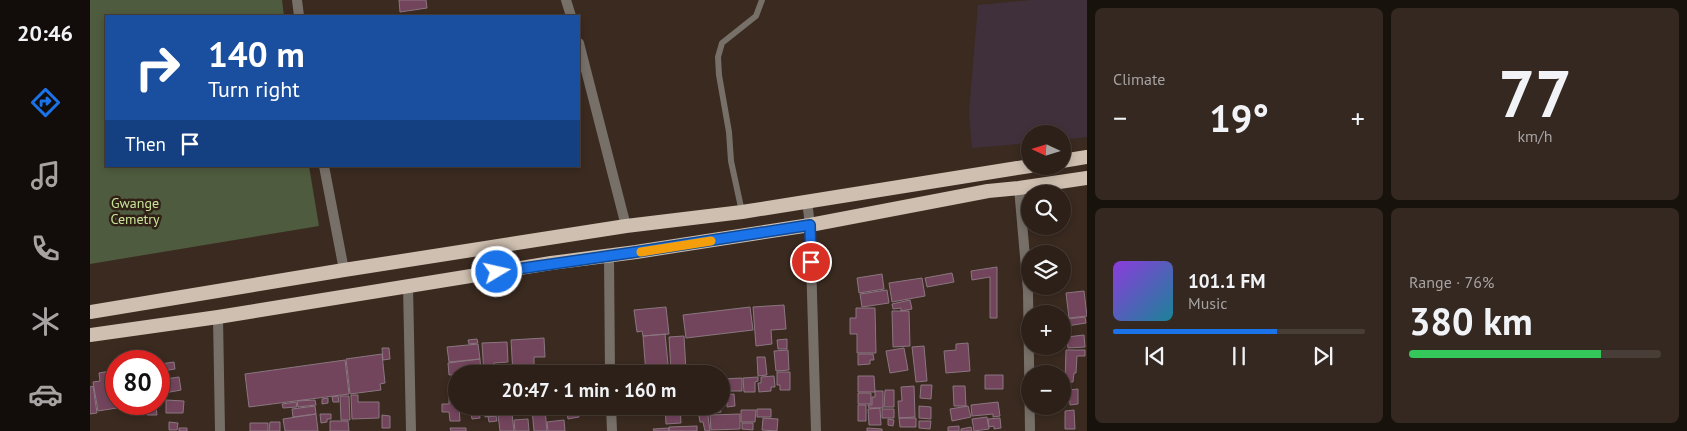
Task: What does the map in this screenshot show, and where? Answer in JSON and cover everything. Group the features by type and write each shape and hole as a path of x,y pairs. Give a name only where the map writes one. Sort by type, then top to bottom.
{"highway":[{"path":"1071,160 1087,157"},
{"path":"90,312 626,226 742,212 1021,167"},
{"path":"90,336 551,263 810,225 988,191 1087,178"}],"street":[{"path":"297,0 299,15"},
{"path":"566,0 571,15"},
{"path":"580,47 626,226"},
{"path":"324,167 344,270"},
{"path":"1019,188 1028,291 1030,431"},
{"path":"807,201 810,225 816,431"},
{"path":"609,256 610,365"},
{"path":"408,286 411,431"},
{"path":"218,317 220,431"},
{"path":"611,415 612,431"}],"lane":[{"path":"742,212 731,161 729,132 719,75 718,57 722,44 756,16 762,0"}],"shaded area":[{"path":"1032,0 1087,0 1087,137 1071,139 1071,125 1021,125 1021,144 972,148 969,113 978,5"}],"green space":[{"name":"Gwange Cemetry","path":"90,0 282,0 284,15 105,15 105,167 309,167 319,226 90,264"}],"building":[{"path":"399,0 426,0 427,8 400,12"},
{"path":"997,267 997,318 990,318 990,277 972,280 971,271"},
{"path":"952,273 954,282 927,287 925,278"},
{"path":"882,274 884,289 859,293 857,278"},
{"path":"922,278 925,296 892,302 889,283"},
{"path":"887,290 889,303 862,307 860,294"},
{"path":"1084,291 1087,316 1071,318 1071,305 1067,305 1066,295 1071,295 1071,292"},
{"path":"910,300 912,309 901,311 901,308 893,309 892,304"},
{"path":"784,305 786,329 771,330 772,344 756,346 753,307"},
{"path":"666,307 669,334 643,336 642,331 637,332 634,310"},
{"path":"750,307 753,330 686,338 683,315"},
{"path":"856,308 875,308 876,353 857,353 857,334 850,334 850,318 856,318"},
{"path":"892,311 909,311 910,346 893,347"},
{"path":"1085,317 1086,323 1071,325 1071,319"},
{"path":"665,334 668,365 645,365 643,336"},
{"path":"1084,335 1085,347 1071,348 1071,337"},
{"path":"684,336 686,365 671,365 669,337"},
{"path":"544,338 545,357 534,357 534,365 512,365 511,340"},
{"path":"477,339 478,343 469,344 468,340"},
{"path":"787,339 787,349 778,349 777,340"},
{"path":"507,342 508,362 483,365 482,343"},
{"path":"968,343 970,371 946,373 944,351 956,350 956,344"},
{"path":"478,344 480,359 449,362 447,347"},
{"path":"924,346 927,381 916,382 912,347"},
{"path":"382,348 389,348 390,359 383,360"},
{"path":"904,348 908,370 890,373 886,351"},
{"path":"788,350 789,370 776,371 774,351"},
{"path":"1071,350 1085,350 1085,356 1077,356 1076,373 1074,373 1073,382 1071,382 1071,365 1066,365 1066,355 1071,355"},
{"path":"382,354 385,383 380,384 381,390 350,394 346,359"},
{"path":"858,354 873,354 874,360 870,360 870,364 858,365"},
{"path":"757,357 765,357 767,375 758,376"},
{"path":"480,359 480,365 448,365 448,363"},
{"path":"345,360 349,394 249,407 245,374"},
{"path":"174,362 175,369 170,370 170,363"},
{"path":"105,372 105,410 98,411 93,382 100,381 99,373"},
{"path":"777,372 790,372 790,390 780,390 780,385 777,385"},
{"path":"985,375 1003,375 1003,389 985,389"},
{"path":"774,376 775,387 771,387 771,391 759,392 758,383 761,383 761,377"},
{"path":"858,376 874,376 875,392 858,392"},
{"path":"179,377 181,390 170,392 170,378"},
{"path":"758,377 758,381 755,382 755,392 744,392 743,378"},
{"path":"742,378 742,391 730,391 730,379"},
{"path":"921,385 932,385 931,399 920,398"},
{"path":"93,386 97,413 90,414 90,387"},
{"path":"914,386 915,417 899,418 898,401 902,401 901,387"},
{"path":"953,386 965,386 966,406 954,406"},
{"path":"1078,389 1078,404 1071,405 1071,390"},
{"path":"885,390 894,390 894,407 884,407"},
{"path":"875,391 883,391 883,408 869,408 868,405 872,405 872,397 875,397"},
{"path":"858,393 871,393 871,404 858,404"},
{"path":"730,394 734,394 735,406 730,407"},
{"path":"351,395 358,395 358,402 379,402 379,418 352,419"},
{"path":"338,396 339,402 333,402 332,397"},
{"path":"340,396 349,396 350,420 341,420"},
{"path":"328,398 328,403 322,404 322,399"},
{"path":"170,400 184,401 183,413 170,413"},
{"path":"315,400 316,405 298,407 297,401"},
{"path":"296,402 297,407 283,408 282,404"},
{"path":"998,402 1000,416 993,417 993,414 972,416 971,405"},
{"path":"442,404 448,404 448,412 442,412"},
{"path":"858,405 866,405 866,421 858,421"},
{"path":"315,406 316,414 293,417 292,409"},
{"path":"919,406 931,407 931,419 919,418"},
{"path":"968,406 971,417 952,421 950,409"},
{"path":"880,408 881,425 869,425 868,409"},
{"path":"757,409 771,409 771,417 757,417"},
{"path":"882,409 894,409 894,418 882,418"},
{"path":"741,410 756,410 755,422 741,422"},
{"path":"1071,410 1074,410 1075,429 1065,429 1065,415 1071,415"},
{"path":"316,414 318,431 285,431 283,419"},
{"path":"320,414 331,414 331,419 321,423"},
{"path":"740,414 740,429 711,430 710,415"},
{"path":"382,415 390,416 390,428 382,428"},
{"path":"449,415 460,415 460,421 450,421"},
{"path":"471,415 480,415 480,418 472,419"},
{"path":"498,415 512,415 514,431 500,431"},
{"path":"532,415 546,415 547,431 534,431"},
{"path":"567,415 579,415 579,417 568,419"},
{"path":"666,415 681,415 681,423 666,424"},
{"path":"699,415 708,415 710,431 705,431 703,422 700,422"},
{"path":"496,416 497,421 489,422 488,417"},
{"path":"987,417 989,429 974,431 972,419"},
{"path":"763,418 778,419 777,431 762,430"},
{"path":"899,418 916,418 916,427 900,427"},
{"path":"1000,418 1001,428 994,429 994,426 989,427 988,419"},
{"path":"528,419 529,431 515,431 514,420"},
{"path":"888,419 894,420 893,426 888,425"},
{"path":"564,420 565,431 548,431 547,422"},
{"path":"330,421 348,421 349,431 330,431"},
{"path":"919,421 931,421 930,429 919,428"},
{"path":"169,422 178,423 177,430 169,430"},
{"path":"270,422 280,422 280,431 269,431"},
{"path":"250,423 268,423 268,431 250,431"},
{"path":"742,423 753,423 753,430 742,429"},
{"path":"697,426 697,431 669,431 669,427"},
{"path":"959,426 959,431 948,431 948,427"},
{"path":"971,427 972,431 961,431 961,429"},
{"path":"179,428 187,428 187,431 179,431"},
{"path":"450,428 466,428 466,431 451,431"},
{"path":"669,428 669,431 654,431 653,429"},
{"path":"867,428 882,429 882,431 867,431"}],"slow traffic":[{"path":"641,252 711,241"}],"route":[{"path":"497,272 810,225 811,262"}]}
